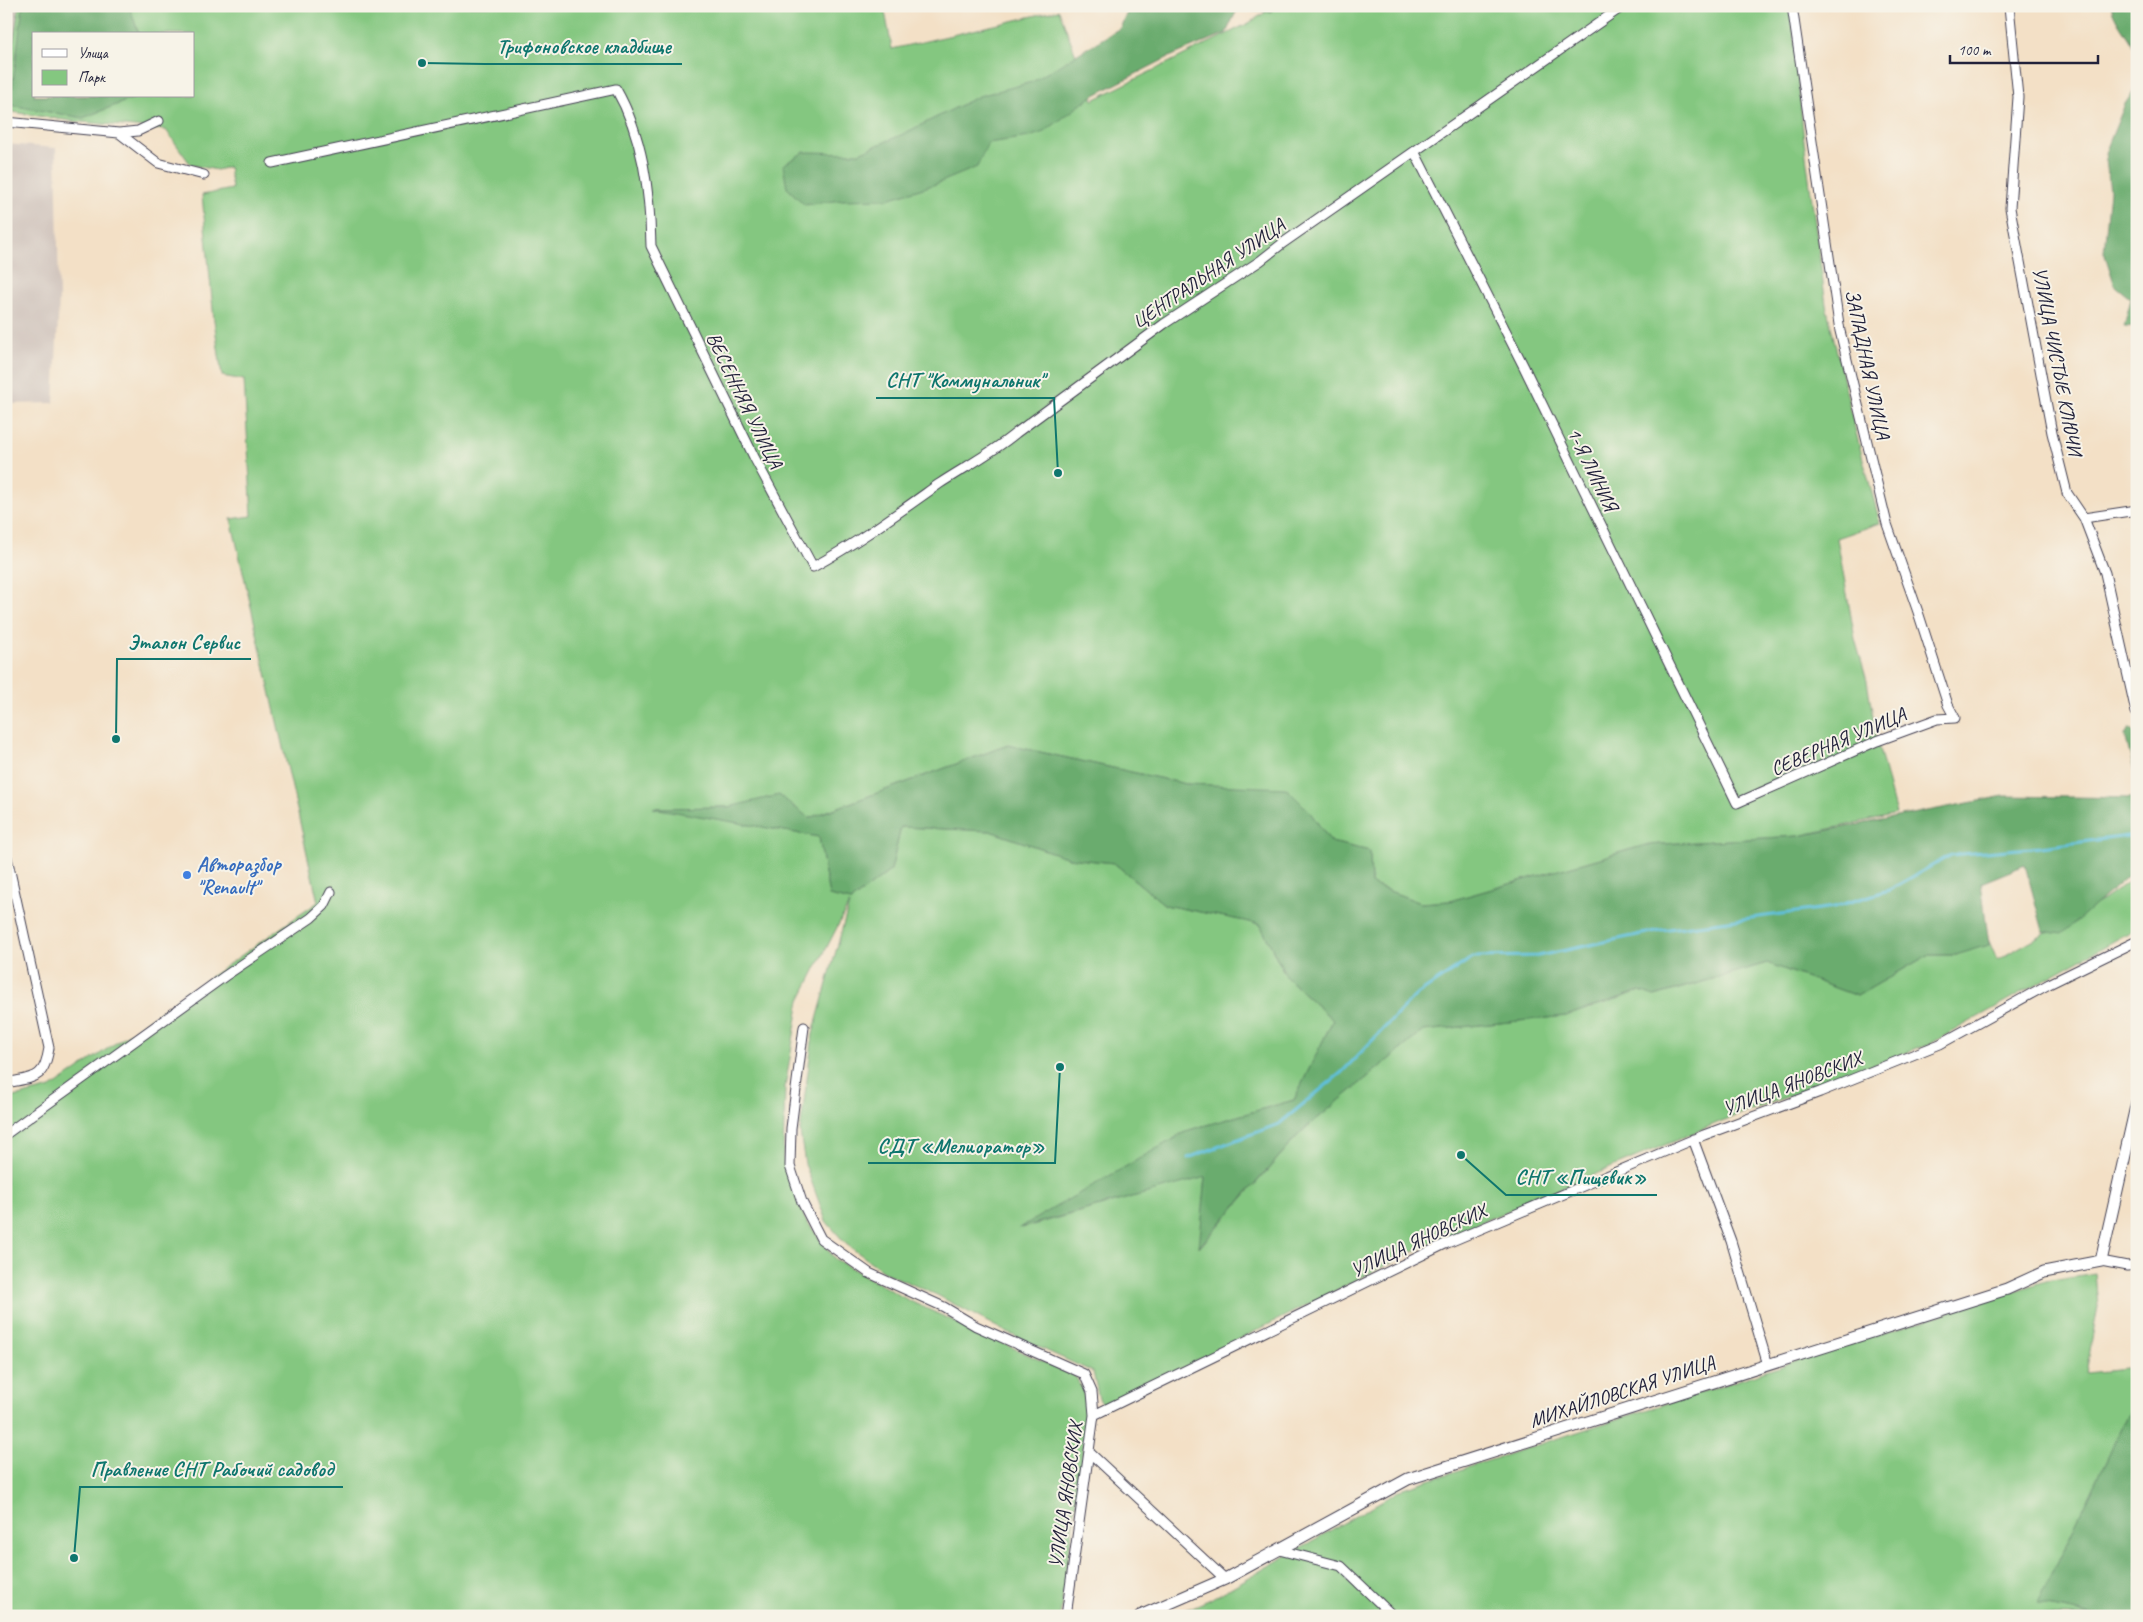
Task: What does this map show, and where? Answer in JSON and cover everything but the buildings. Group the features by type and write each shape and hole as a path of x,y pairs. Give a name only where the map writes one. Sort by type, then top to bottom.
{"street":[{"name":"ЦЕНТРАЛЬНАЯ УЛИЦА","path":"813,567 996,450 1016,433 1164,324 1260,261 1622,6"},
{"name":"ЗАПАДНАЯ УЛИЦА","path":"1792,6 1840,331 1846,359 1887,524 1948,705 1955,718"},
{"name":"УЛИЦА ЧИСТЫЕ КЛЮЧИ","path":"2009,6 2018,97 2010,208 2052,433 2067,493 2084,518 2105,573 2136,712"},
{"name":"ВЕСЕННЯЯ УЛИЦА","path":"272,162 616,89 628,110 643,163 651,210 651,246 755,459 813,567"},
{"path":"6,122 118,133 138,131 159,121"},
{"path":"118,133 158,163 204,176"},
{"name":"1-Я ЛИНИЯ","path":"1415,153 1524,367 1737,803"},
{"path":"2084,518 2137,510"},
{"name":"СЕВЕРНАЯ УЛИЦА","path":"1737,803 1877,741 1937,718 1955,718"},
{"path":"6,853 49,1048 46,1065 36,1076 6,1083"},
{"path":"6,1134 225,976 311,918 324,906 331,892"},
{"name":"УЛИЦА ЯНОВСКИХ","path":"1066,1616 1094,1415 1444,1244 1693,1139 1940,1044 2049,984 2137,941"},
{"path":"804,1028 791,1128 790,1166 802,1202 821,1239 869,1273 944,1307 976,1326 1084,1374 1092,1392 1094,1415"},
{"path":"2101,1261 2137,1102"},
{"path":"1693,1139 1732,1241 1768,1365"},
{"name":"МИХАЙЛОВСКАЯ УЛИЦА","path":"1140,1616 1226,1579 1408,1479 2006,1289 2044,1272 2101,1261 2127,1266 2137,1265"},
{"path":"1089,1452 1226,1579"},
{"path":"1279,1550 1341,1566 1393,1616"}],"shaded area":[{"path":"6,6 19,6 6,93"},
{"path":"6,144 56,148 59,297 54,403 6,404"}],"green space":[{"path":"19,6 884,6 892,49 1059,10 1093,100 1249,23 1275,6 1791,6 1804,141 1826,305 1855,429 1880,523 1837,538 1855,639 1867,681 1877,741 1896,814 1799,836 1646,845 1450,901 1421,903 1371,884 1370,851 1331,842 1309,811 1286,789 1186,784 1008,745 809,818 729,807 657,808 819,837 829,896 851,901 891,870 901,827 990,831 1069,858 1114,863 1165,905 1260,924 1287,978 1333,1020 1294,1100 1189,1130 1022,1228 1206,1176 1200,1247 1300,1133 1423,1031 1566,1016 1640,991 1655,996 1767,963 1857,996 1928,955 1957,955 1986,934 1997,960 2103,900 2137,876 2137,928 1930,1044 1722,1121 1422,1247 1105,1407 1099,1399 1093,1372 1008,1333 937,1295 886,1273 846,1244 826,1221 805,1164 800,1132 813,1034 849,904 800,1000 785,1087 783,1158 805,1219 835,1259 910,1301 1075,1376 1083,1389 1088,1414 1060,1616 6,1616 6,1099 51,1088 318,902 231,519 252,516 244,380 222,376 214,320 202,195 232,189 229,167 217,170 191,165 166,130 71,121 6,111 6,93"},
{"path":"23,6 129,6 138,32 32,32 32,98 134,98 83,118 10,105"},
{"path":"1130,6 1277,6 1271,12 1238,8 1226,33 1167,58 1091,97 1044,132 1029,137 988,143 977,167 936,184 888,199 842,200 805,205 787,188 783,165 804,152 859,153 901,135 979,96 1032,82 1120,28"},
{"path":"2111,6 2137,6 2137,59 2132,46 2113,13"},
{"path":"2137,86 2137,327 2124,326 2131,299 2115,286 2104,252 2110,190 2105,153 2125,104"},
{"path":"2129,728 2137,734 2137,783 2125,735"},
{"path":"1008,745 1186,784 1286,788 1309,811 1331,842 1370,851 1371,884 1421,903 1450,901 1646,845 1799,836 2004,796 2137,798 2137,868 2062,934 2043,931 2025,865 1981,883 1989,945 1956,955 1928,955 1857,996 1767,963 1654,996 1640,991 1566,1016 1423,1031 1300,1133 1199,1247 1206,1177 1019,1228 1189,1130 1294,1100 1333,1020 1287,978 1260,924 1165,905 1114,863 1069,858 990,831 901,827 891,870 851,901 829,896 819,837 653,808 729,807 779,795 809,818"},
{"path":"2095,1273 2098,1306 2086,1373 2137,1368 2137,1396 2039,1604 2097,1616 1172,1616 1213,1598 1404,1488 2045,1281"},
{"path":"2137,1396 2137,1616 2097,1616 2038,1604"}],"waterway":[{"path":"1188,1158 1279,1124 1342,1072 1414,997 1473,957 1538,956 1661,930 1834,907 1889,890 1951,855 2041,847 2137,835"}],"place":[{"name":"Трифоновское кладбище","path":"422,63"},
{"name":"СНТ \"Коммунальник\"","path":"1058,473"},
{"name":"Эталон Сервис","path":"116,739"},
{"name":"Авторазбор \"Renault\"","path":"187,875"},
{"name":"СДТ «Мелиоратор»","path":"1060,1067"},
{"name":"СНТ «Пищевик»","path":"1461,1155"},
{"name":"Правление СНТ Рабочий садовод","path":"74,1558"}]}
